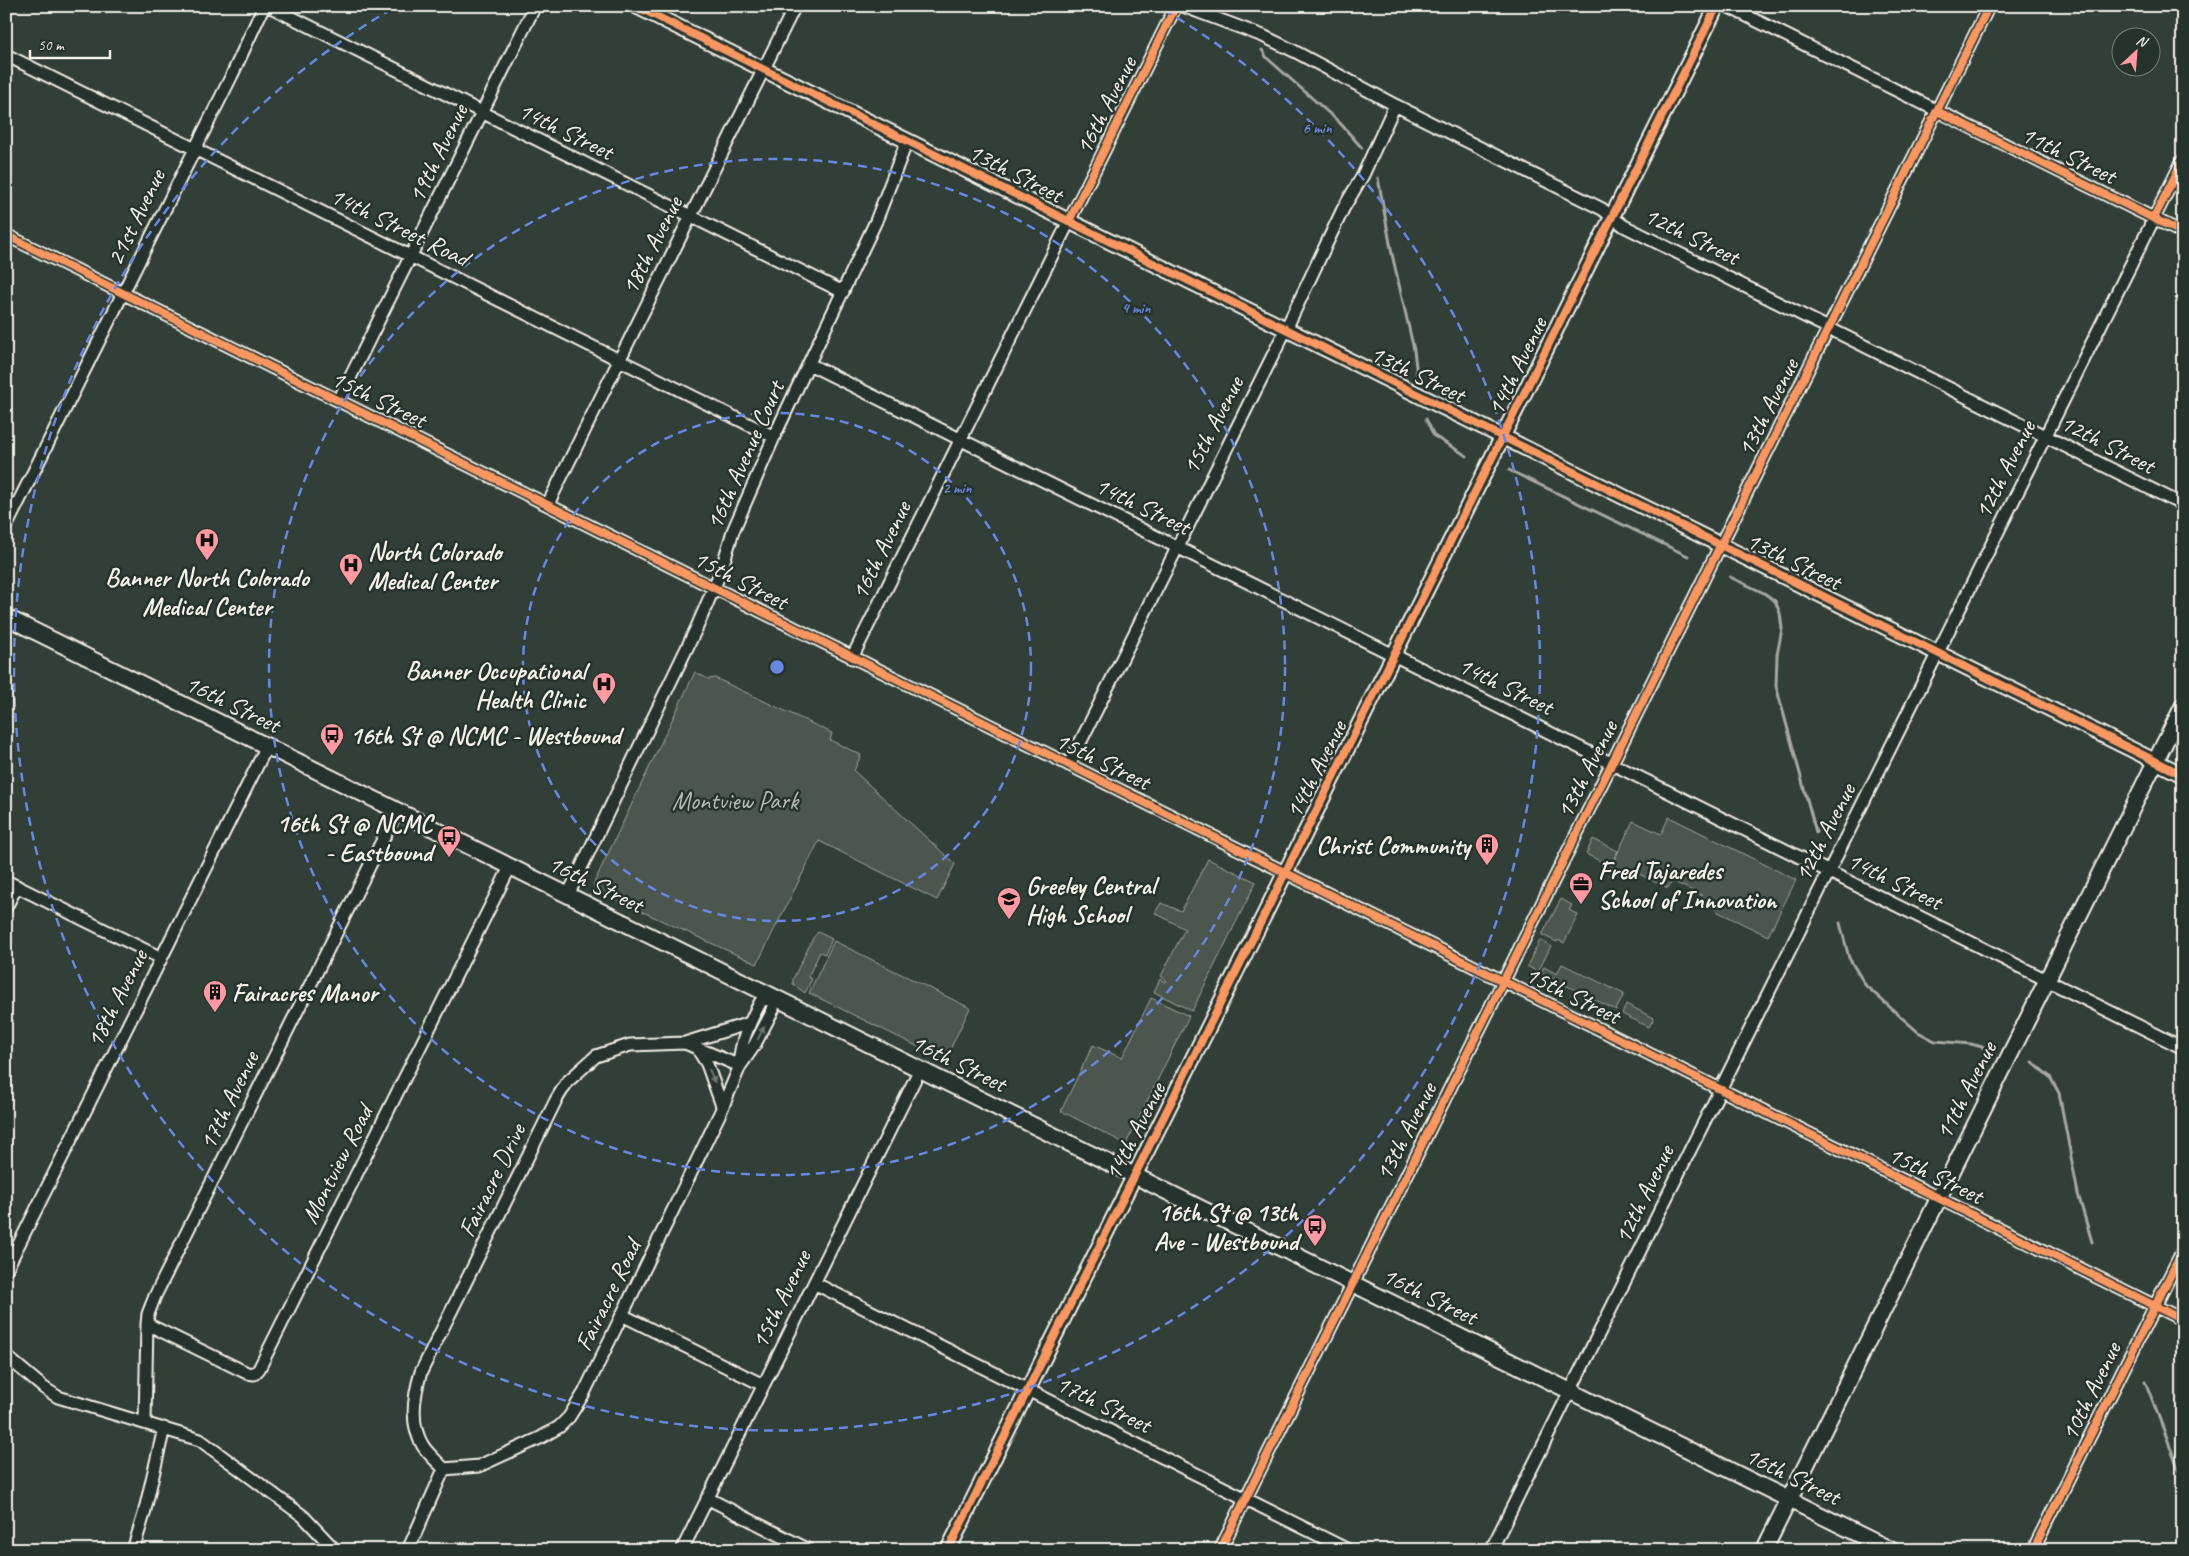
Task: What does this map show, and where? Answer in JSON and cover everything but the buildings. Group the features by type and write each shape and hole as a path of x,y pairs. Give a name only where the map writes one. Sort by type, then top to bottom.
{"main road":[{"name":"16th Street","path":"6,618 1891,1550"},
{"name":"11th Avenue","path":"1764,1550 2183,706"}],"street":[{"name":"21st Avenue","path":"6,527 264,6"},
{"name":"14th Street","path":"269,6 843,292"},
{"name":"19th Avenue","path":"339,400 535,6"},
{"name":"13th Street","path":"636,6 2183,775"},
{"name":"18th Avenue","path":"548,504 795,6"},
{"name":"16th Avenue","path":"852,658 1176,6"},
{"name":"12th Street","path":"1183,6 1263,36 1395,106 1602,209 1624,226 2183,506"},
{"name":"14th Avenue","path":"948,1550 1718,6"},
{"name":"11th Street","path":"1727,6 2183,233"},
{"name":"13th Avenue","path":"1220,1550 1989,6"},
{"name":"14th Street Road","path":"6,55 774,437"},
{"name":"15th Avenue","path":"1069,765 1286,329 1343,209 1363,175 1395,106"},
{"name":"16th Avenue Court","path":"568,895 714,589 734,531 774,437 884,202 907,140"},
{"name":"12th Avenue","path":"1491,1550 2183,160"},
{"name":"15th Street","path":"6,235 2183,1320"},
{"name":"14th Street","path":"809,364 1612,762 2183,1048"},
{"name":"18th Avenue","path":"6,1270 267,746"},
{"name":"17th Avenue","path":"145,1422 147,1324 148,1314 155,1296 397,810"},
{"name":"Montview Road","path":"147,1324 247,1373 254,1374 258,1369 510,867"},
{"path":"6,907 12,884 161,958"},
{"name":"Fairacre Road","path":"444,1469 479,1466 540,1438 559,1427 569,1417 584,1393 622,1315 740,1066 754,1046 773,1010 773,997 761,1001 750,1023 739,1056 740,1066"},
{"path":"685,1043 750,1023"},
{"name":"Fairacre Drive","path":"444,1469 423,1445 417,1430 414,1405 421,1372 556,1100 567,1082 596,1056 630,1045 685,1043 740,1066"},
{"path":"697,1048 707,1064 722,1106"},
{"name":"15th Avenue","path":"682,1550 920,1069"},
{"name":"10th Avenue","path":"2033,1550 2183,1250"},
{"name":"17th Street","path":"814,1283 1348,1550"},
{"path":"622,1315 763,1385"},
{"path":"6,1356 44,1388 58,1397 164,1428 200,1440 211,1446 303,1516 335,1550"},
{"path":"133,1550 144,1514 164,1428"},
{"path":"408,1550 444,1469"},
{"path":"707,1498 809,1550"}],"green space":[{"name":"Montview Park","path":"695,672 708,679 715,678 832,733 830,740 861,755 854,771 955,864 937,900 819,841 757,964 597,891 593,885"},
{"path":"1669,817 1796,880 1768,936 1716,911 1701,895 1672,881 1668,888 1633,871 1610,876 1609,871 1633,821 1661,834"},
{"path":"1593,839 1618,851 1610,866 1586,854"},
{"path":"1208,859 1256,882 1192,1011 1154,992 1160,979 1165,982 1167,981 1161,976 1185,929 1155,913 1161,903 1181,911"},
{"path":"1561,899 1572,905 1569,910 1578,915 1564,943 1542,935"},
{"path":"818,932 832,939 825,954 820,952 808,977 812,979 805,993 793,984 793,979 813,938"},
{"path":"1540,940 1551,946 1538,972 1527,966"},
{"path":"834,941 970,1008 945,1060 809,993"},
{"path":"1562,964 1624,994 1616,1010 1541,973 1544,967 1557,974"},
{"path":"1151,998 1189,1016 1126,1144 1061,1111 1093,1045 1122,1058"},
{"path":"1626,1004 1654,1018 1649,1027 1622,1014"}],"waterway":[{"path":"1262,50 1267,58 1340,123 1362,148"},
{"path":"1378,178 1392,254 1414,350 1417,375"},
{"path":"1426,419 1434,436 1467,456"},
{"path":"1509,470 1688,556"},
{"path":"1730,577 1764,593 1775,601 1780,613 1782,629 1777,655 1776,686 1816,832"},
{"path":"1840,923 1849,958 1866,986 1918,1032 1935,1041 1971,1044 1986,1048"},
{"path":"2032,1062 2050,1077 2059,1093 2078,1194 2092,1242"},
{"path":"2145,1381 2183,1480"}],"cycle path":[{"path":"636,6 2183,775"},
{"path":"1069,221 1176,6"},
{"path":"948,1550 1717,6"},
{"path":"1220,1550 1989,6"},
{"path":"1937,111 2183,233"},
{"path":"2154,218 2183,160"},
{"path":"6,235 2183,1320"},
{"path":"2033,1550 2183,1250"}],"place":[{"name":"Banner North Colorado Medical Center","path":"207,561"},
{"name":"North Colorado Medical Center","path":"351,586"},
{"name":"Banner Occupational Health Clinic","path":"604,705"},
{"name":"16th St @ NCMC - Westbound","path":"332,756"},
{"name":"16th St @ NCMC - Eastbound","path":"449,858"},
{"name":"Christ Community","path":"1487,866"},
{"name":"Fred Tajaredes School of Innovation","path":"1581,905"},
{"name":"Greeley Central High School","path":"1009,920"},
{"name":"Fairacres Manor","path":"215,1013"},
{"name":"16th St @ 13th Ave - Westbound","path":"1315,1247"}]}
